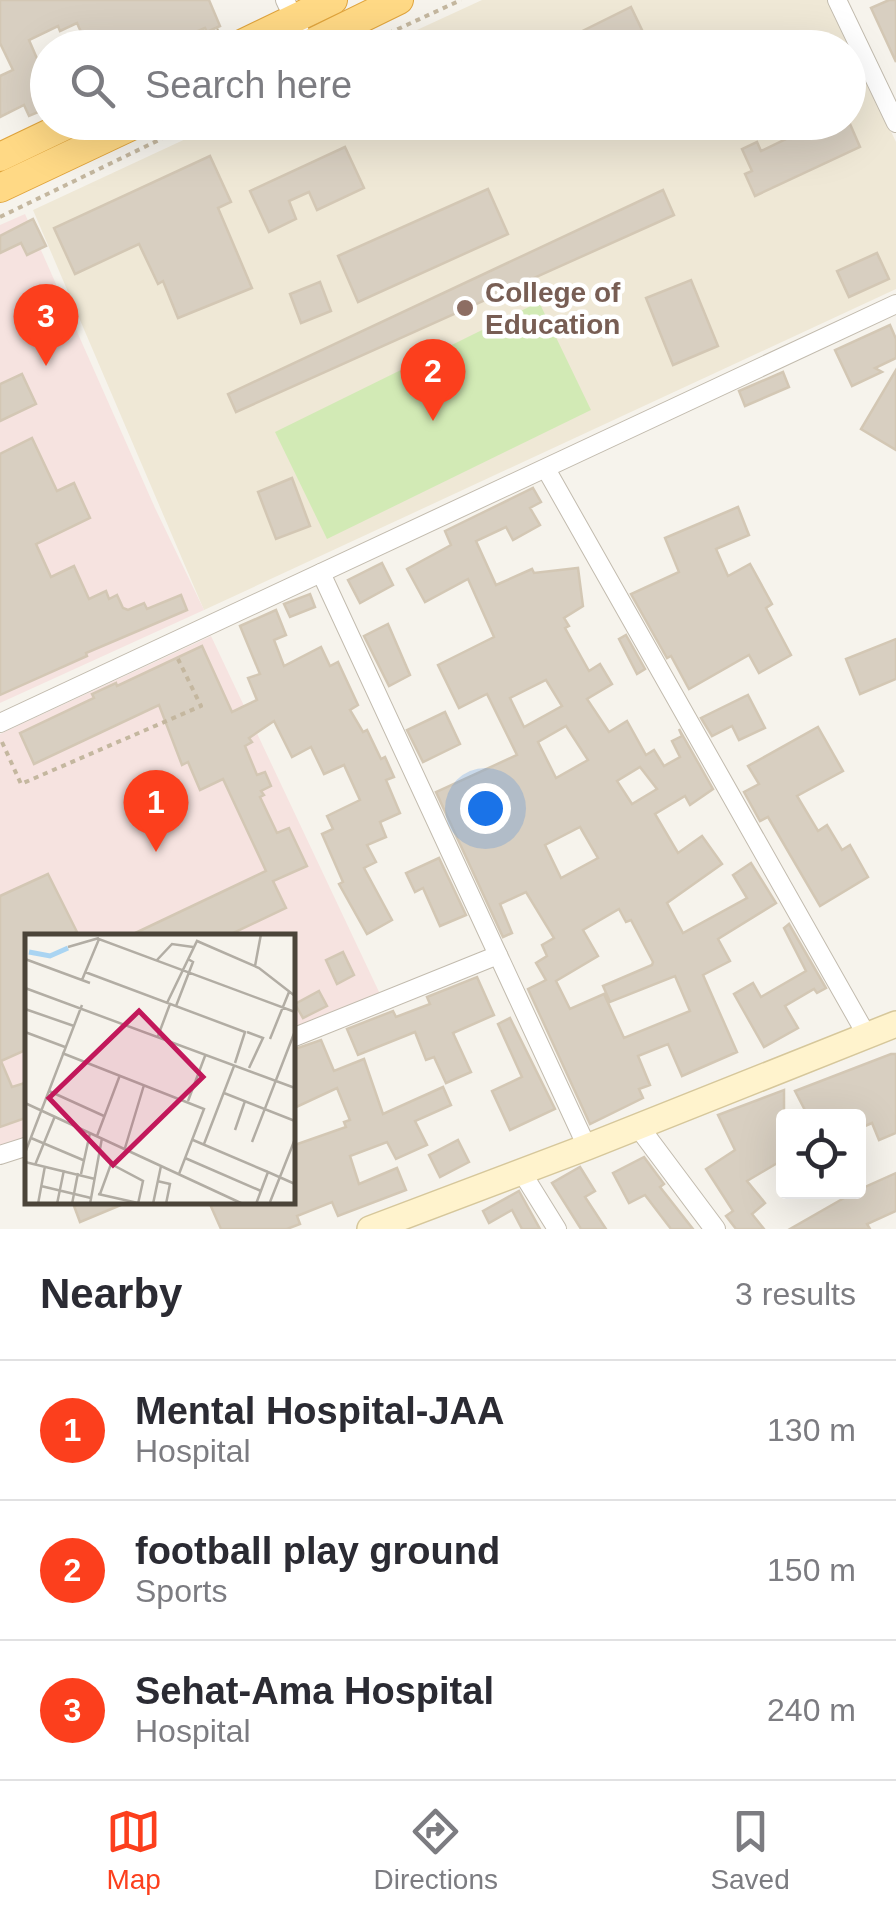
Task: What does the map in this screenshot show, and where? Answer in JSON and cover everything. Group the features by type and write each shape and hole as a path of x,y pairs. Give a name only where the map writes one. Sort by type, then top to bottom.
{"highway":[{"path":"259,30 290,9 334,0"},
{"path":"337,30 399,0"},
{"path":"0,156 34,140"},
{"path":"0,188 102,140"}],"main road":[{"path":"379,1227 896,1024"}],"street":[{"path":"837,0 855,30"},
{"path":"866,50 889,89 896,123"},
{"path":"0,722 896,304"},
{"path":"546,468 866,1034"},
{"path":"321,573 588,1147"},
{"path":"295,1037 498,955"},
{"path":"638,1126 714,1229"},
{"path":"0,1155 25,1147"},
{"path":"521,1172 557,1229"}],"path":[{"path":"396,30 461,0"},
{"path":"0,217 159,140"},
{"path":"0,738 21,784 201,706 170,643"}],"shaded area":[{"name":"College of Education","path":"482,0 829,0 843,30 417,30"},
{"name":"College of Education","path":"866,78 896,142 896,289 204,610 33,210 183,140 866,140"},
{"path":"25,214 204,610 0,703 0,225"},
{"path":"211,636 380,994 295,1029 295,934 25,934 25,1140 0,1151 0,734"}],"green space":[{"path":"539,302 591,410 327,539 275,432"}],"building":[{"path":"0,0 209,0 220,26 211,30 80,30 77,23 62,30 58,26 30,30 29,116 24,105 0,117 0,76 13,70 0,43"},
{"path":"896,0 896,62 871,8"},
{"path":"631,7 642,30 584,30"},
{"path":"784,140 857,140 860,147 755,196 745,174 752,171 742,149 757,142 761,151"},
{"path":"345,147 364,188 317,210 309,192 289,201 296,219 269,232 250,191"},
{"path":"210,156 231,202 218,208 252,288 178,318 163,281 158,284 139,244 75,274 54,228"},
{"path":"488,189 508,234 358,302 338,256"},
{"path":"663,190 674,215 236,412 228,394"},
{"path":"33,219 46,246 27,255 21,243 0,253 0,236"},
{"path":"877,253 889,279 849,297 837,271"},
{"path":"691,280 718,346 673,365 646,298"},
{"path":"320,282 331,311 301,323 290,294"},
{"path":"890,325 896,339 896,358 875,368 882,372 852,386 835,350"},
{"path":"896,370 896,450 861,429"},
{"path":"783,372 789,387 745,406 739,391"},
{"path":"22,374 36,404 0,421 0,384"},
{"path":"32,438 57,491 74,483 90,518 36,544 51,577 74,566 89,599 106,591 109,599 117,595 128,610 144,603 147,609 181,595 187,610 0,695 0,454"},
{"path":"292,478 310,526 276,539 258,492"},
{"path":"533,488 541,502 530,508 540,525 513,540 506,527 476,541 496,585 532,569 534,573 578,568 583,606 564,618 569,626 565,628 589,671 600,664 612,684 587,699 609,732 627,721 646,755 654,750 664,766 680,757 672,741 682,736 679,729 713,789 690,805 685,796 655,814 678,853 702,836 722,864 667,903 683,933 747,898 733,875 751,863 776,903 718,939 730,961 703,975 737,1052 682,1076 668,1044 638,1056 650,1085 639,1089 643,1098 590,1124 528,989 546,980 536,963 547,956 542,945 554,938 526,892 500,904 512,933 503,937 436,792 517,755 487,694 459,708 438,665 494,637 468,579 425,602 407,569 451,545 445,531","holes":["546,680 562,706 524,727 510,698","566,726 588,760 556,778 538,742","640,767 657,789 632,804 617,781","580,827 598,858 561,878 545,845","619,909 626,922 631,920 653,962 603,986 610,1002 675,976 690,1011 624,1038 604,994 570,1009 556,981 598,956 583,930"]},
{"path":"738,507 749,535 716,549 728,576 750,564 772,604 766,608 791,655 759,673 749,655 689,689 631,594 679,572 665,538"},
{"path":"382,563 393,585 360,603 348,580"},
{"path":"310,594 315,607 290,617 284,604"},
{"path":"276,610 286,635 274,640 284,666 321,647 330,666 338,662 358,705 350,710 363,732 367,730 381,759 385,757 394,777 386,780 400,813 380,822 386,837 367,845 376,862 364,868 392,920 367,934 339,884 343,882 322,834 333,829 327,816 360,800 344,765 324,774 311,747 292,757 274,721 249,738 252,742 245,746 257,775 265,772 271,786 261,791 264,795 260,797 277,833 289,828 307,866 273,881 286,908 231,934 133,934 266,871 223,779 200,790 188,762 182,765 159,705 34,764 20,733 94,698 92,694 202,646 232,712 257,700 248,678 260,674 240,626"},
{"path":"388,624 410,675 389,686 364,636"},
{"path":"626,635 645,669 637,674 619,639"},
{"path":"896,639 896,679 860,694 846,659"},
{"path":"748,695 765,728 739,740 732,726 712,736 701,718"},
{"path":"445,712 460,744 423,762 407,730"},
{"path":"818,727 843,771 797,796 818,831 827,825 842,850 850,845 868,877 820,906 768,817 760,821 744,792 759,784 748,766"},
{"path":"439,858 466,915 440,926 423,888 415,892 406,873"},
{"path":"48,874 77,932 25,934 25,1050 1,1061 12,1087 25,1083 25,1118 0,1127 0,896"},
{"path":"789,924 826,988 817,993 814,989 785,1006 798,1028 764,1047 734,994 753,983 761,997 806,971 784,928"},
{"path":"343,952 354,975 337,984 326,960"},
{"path":"477,977 494,1015 453,1033 471,1072 446,1083 434,1057 426,1060 415,1032 358,1055 347,1029 393,1011 396,1017 430,1004 427,997"},
{"path":"319,991 327,1006 303,1018 295,1004"},
{"path":"510,1018 555,1109 510,1130 492,1091 522,1077 498,1024"},
{"path":"321,1040 334,1071 364,1059 383,1114 443,1087 451,1105 415,1121 427,1145 396,1159 387,1142 350,1156 359,1184 397,1168 406,1190 338,1216 332,1202 297,1216 300,1224 287,1229 221,1229 210,1204 295,1204 295,1145 346,1127 344,1122 350,1120 337,1088 295,1108 295,1049"},
{"path":"896,1054 896,1133 879,1140 872,1123 866,1126 866,1109 804,1109 795,1091"},
{"path":"784,1090 784,1109 776,1109 776,1164 747,1181 765,1203 752,1214 764,1229 736,1229 726,1216 733,1211 706,1169 735,1150 718,1115"},
{"path":"458,1140 469,1162 440,1177 429,1155"},
{"path":"644,1157 664,1184 660,1187 693,1229 671,1229 645,1195 629,1203 613,1173"},
{"path":"580,1167 595,1191 585,1197 606,1229 581,1229 552,1183"},
{"path":"896,1173 896,1211 867,1224 870,1229 790,1229 842,1199 866,1199 866,1186"},
{"path":"519,1191 540,1229 522,1229 512,1210 489,1223 483,1211"},
{"path":"80,1204 123,1204 80,1222 74,1206"}],"place":[{"name":"College of Education","path":"465,308"},
{"name":"Sehat-Ama Hospital","path":"46,366"},
{"name":"football play ground","path":"433,421"},
{"name":"Mental Hospital-JAA","path":"156,852"}]}
